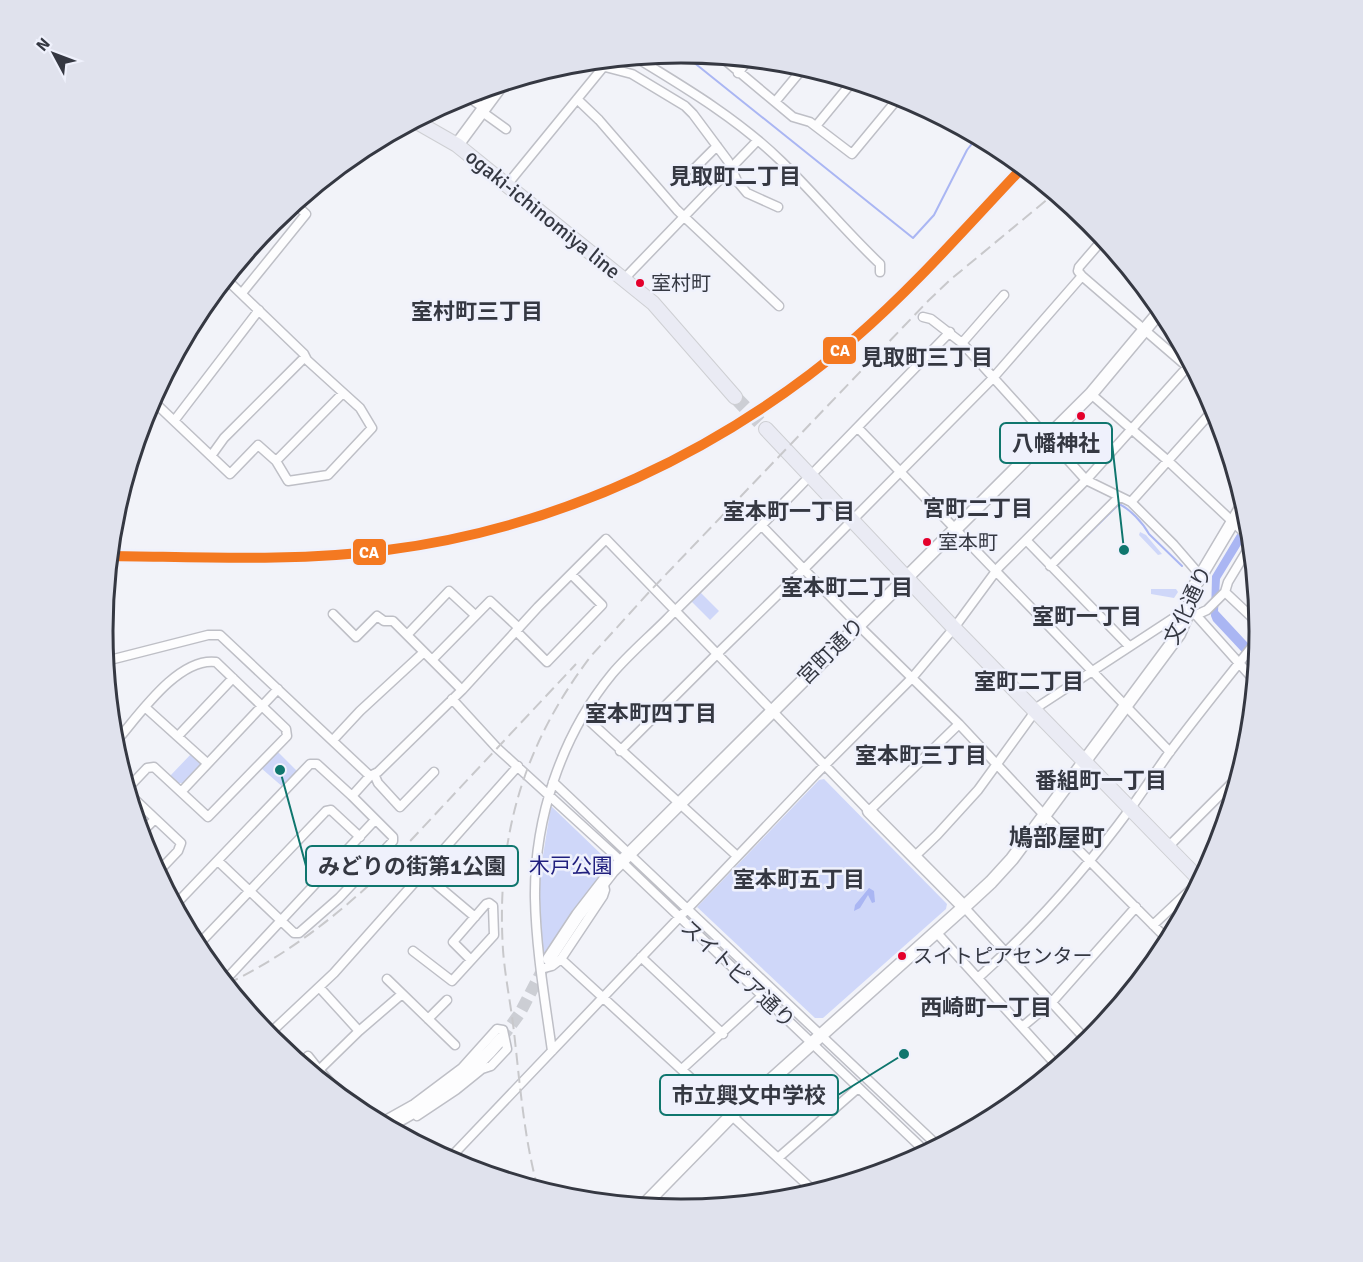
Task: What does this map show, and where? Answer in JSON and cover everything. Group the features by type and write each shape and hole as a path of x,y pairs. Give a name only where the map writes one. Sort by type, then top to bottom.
{"main road":[{"name":"ogaki-ichinomiya line","path":"423,126 457,145 658,308 735,398"},
{"path":"766,429 954,628 1195,874"}],"street":[{"path":"646,64 702,98 780,160 850,236 880,264 880,272"},
{"path":"730,65 793,117 810,122 852,154 893,104"},
{"path":"738,73 743,67"},
{"path":"607,68 632,74 685,106 728,161 737,181 747,193 778,207"},
{"path":"506,186 601,69"},
{"path":"775,102 797,75"},
{"path":"816,126 847,88"},
{"path":"457,145 494,95"},
{"path":"577,99 599,120 684,216 779,306"},
{"path":"474,102 506,129"},
{"path":"624,279 757,141"},
{"path":"693,170 717,146"},
{"path":"242,294 306,214 301,210"},
{"path":"1098,245 1078,271 1144,330 1178,356"},
{"path":"620,751 993,378 1082,276"},
{"path":"160,408 230,474 258,445 276,461 288,481 328,475 372,428 360,408 232,284"},
{"path":"962,343 1005,296"},
{"path":"174,421 259,310"},
{"path":"923,317 950,332 962,343 1086,480 1131,502 1200,575"},
{"name":"宮町通り","path":"550,962 603,881 625,857 1090,394 1155,317"},
{"path":"816,470 950,332"},
{"path":"211,456 224,438 306,357"},
{"path":"456,1152 737,856 912,678 954,628 995,572 1086,480 1186,370"},
{"path":"276,461 343,393"},
{"path":"1090,394 1167,460 1240,529"},
{"path":"1131,502 1207,417"},
{"path":"858,429 1170,752"},
{"path":"552,1051 550,962 535,897 540,836 549,795 571,740 612,674 804,482"},
{"path":"1050,566 1119,497"},
{"name":"文化通り","path":"651,1198 732,1115 992,882 1012,859 1179,634 1192,614 1194,587 1200,575 1238,518"},
{"path":"762,526 959,724 1045,816 1162,934"},
{"path":"352,796 462,690 606,539 964,907 1081,1035"},
{"path":"1026,540 1129,646"},
{"path":"914,857 937,836 978,790 1039,706 1175,617 1207,610 1223,594 1244,551"},
{"path":"432,660 490,601 547,662 602,605 571,574"},
{"path":"407,635 449,591 475,615"},
{"path":"1223,594 1249,616"},
{"path":"333,614 356,636 377,616 384,621 393,621 462,690"},
{"path":"1192,614 1241,661 1248,671"},
{"path":"115,659 208,635 220,635 372,775 400,807 434,772"},
{"path":"978,978 1006,953 1059,898 1090,861 1170,752 1249,651"},
{"path":"333,741 360,711 424,652"},
{"path":"123,734 167,683 190,668 211,661 216,662 286,729 287,736 208,817 154,767 147,768 134,782"},
{"path":"178,736 233,678"},
{"path":"181,792 278,689"},
{"name":"スイトピア通り","path":"452,699 497,748 549,795 625,857 679,918 762,996 816,1039 858,1088 920,1146"},
{"path":"146,708 207,764"},
{"path":"584,716 737,856"},
{"path":"869,811 959,724"},
{"path":"181,899 310,764 317,764 393,837 393,842 339,898 299,933 294,933 218,861"},
{"path":"275,1028 319,987 424,874 518,766"},
{"path":"553,782 625,857 688,909 816,1039 932,1141"},
{"path":"1168,847 1227,788"},
{"path":"142,806 181,843 178,851 165,865"},
{"path":"204,939 326,811 332,810 360,837"},
{"path":"148,826 155,819"},
{"path":"229,975 375,820"},
{"path":"424,874 475,917"},
{"path":"1153,925 1183,897"},
{"path":"413,951 452,981 494,935 493,906 489,903 453,942 471,960"},
{"path":"1022,1027 1052,1002 1136,907"},
{"path":"936,932 1053,1061"},
{"path":"641,957 723,1034"},
{"path":"550,962 603,997 807,1185"},
{"path":"387,979 455,1045"},
{"path":"319,987 359,1031"},
{"path":"321,1069 359,1031 402,994"},
{"path":"682,1069 762,996"},
{"path":"428,1019 447,1000"},
{"path":"389,1118 439,1087 472,1059 497,1029 503,1030 507,1049 491,1066 482,1069 428,1110 401,1125"},
{"path":"394,1121 445,1090 475,1067 501,1039"},
{"path":"308,1056 316,1066"},
{"path":"778,1158 858,1088"}],"green space":[{"path":"1140,532 1146,535 1162,554 1158,555 1139,535"},
{"path":"1151,589 1176,589 1178,592 1174,598 1151,594"},
{"path":"700,592 719,611 710,620 691,601"},
{"path":"277,751 299,773 284,788 261,768"},
{"path":"192,753 201,764 183,783 178,783 170,776"},
{"name":"スイトピアセンター","path":"824,779 947,904 946,909 823,1018 815,1018 697,907 819,780"},
{"name":"木戸公園","path":"551,806 601,854 601,875 572,913 546,956 543,954 540,874"}],"water":[{"path":"1240,529 1243,542 1220,579 1218,611 1249,645 1248,659 1213,621 1211,616 1212,576"},
{"path":"869,888 874,891 875,902 872,903 868,895 860,908 854,911 855,905"}],"waterway":[{"path":"695,63 913,238 934,215 972,143"},
{"path":"1069,553 1119,504 1136,517 1149,534 1182,566"}],"tunnel":[{"path":"735,397 766,429"},
{"path":"501,1039 520,1013 545,965"}],"railway":[{"path":"536,1180 523,1111 504,960 502,909 504,869 519,794 531,759 548,724 567,690 591,656 651,590 929,300 1049,198"},
{"path":"234,980 265,964 301,940 368,886 576,664"}],"transit line":[{"name":"CA","path":"118,556 283,557 387,550 451,539 515,523 576,503 636,478 695,449 751,416 804,379 877,318 1017,173"}],"place":[{"name":"室村町","path":"640,283"},
{"name":"室本町","path":"927,542"},
{"name":"八幡神社","path":"1124,550"},
{"name":"みどりの街第1公園","path":"280,770"},
{"name":"スイトピアセンター","path":"902,956"},
{"name":"市立興文中学校","path":"904,1054"}],"district":[{"name":"見取町二丁目","path":"735,176"},
{"name":"室村町三丁目","path":"477,311"},
{"name":"見取町三丁目","path":"927,357"},
{"name":"宮町二丁目","path":"978,508"},
{"name":"室本町一丁目","path":"789,511"},
{"name":"室本町二丁目","path":"847,587"},
{"name":"室町一丁目","path":"1087,616"},
{"name":"室町二丁目","path":"1029,681"},
{"name":"室本町四丁目","path":"651,713"},
{"name":"室本町三丁目","path":"921,755"},
{"name":"番組町一丁目","path":"1101,780"},
{"name":"鳩部屋町","path":"1057,838"},
{"name":"室本町五丁目","path":"799,879"},
{"name":"西崎町一丁目","path":"986,1007"}]}
